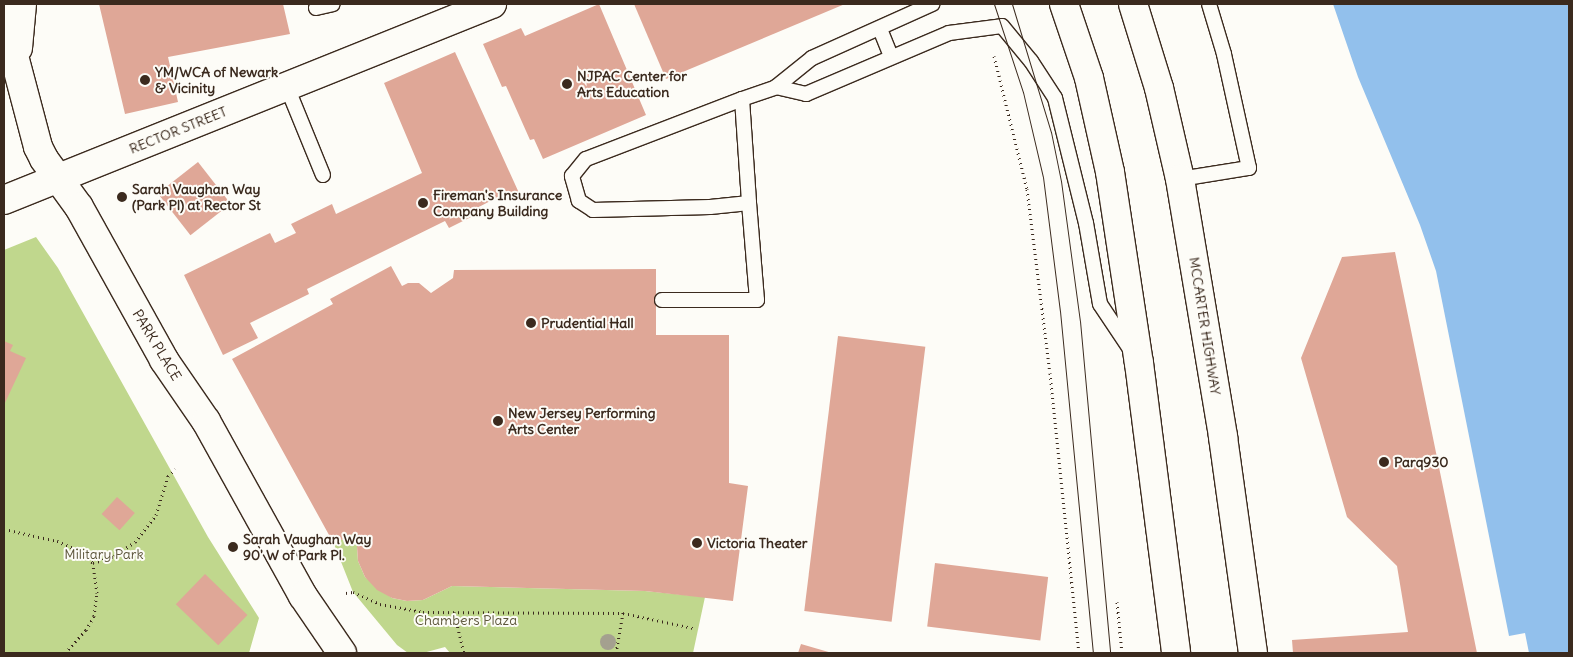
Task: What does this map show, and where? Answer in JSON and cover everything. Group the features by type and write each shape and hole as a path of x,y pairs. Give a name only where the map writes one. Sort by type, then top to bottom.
{"main road":[{"path":"16,62 22,4"},
{"name":"RECTOR STREET","path":"4,200 287,87 465,9 492,4"},
{"path":"1064,4 1089,78 1110,172 1139,363 1176,653"},
{"name":"MCCARTER HIGHWAY","path":"1134,4 1158,88 1180,179 1223,437 1253,653"},
{"name":"PARK PLACE","path":"4,18 38,147 58,179 79,207 164,360 206,421 331,650"}],"lane":[{"path":"316,8 333,4"},
{"path":"749,203 710,207 593,210 579,201 572,176 586,159 776,87 812,58 932,4"},
{"path":"1180,179 1249,168 1224,54 1210,4"},
{"path":"776,87 806,94 948,33 1002,26 1031,61 1054,98 1086,223 1100,304 1139,363"},
{"path":"880,29 891,56"},
{"path":"287,87 323,175"},
{"path":"662,300 757,300 742,99"}],"path":[{"path":"994,56 1026,189 1050,373 1080,653"},
{"path":"93,563 114,556 135,542 156,515 168,476 175,469"},
{"path":"4,529 57,541 76,550 93,563 97,592 94,616 86,630 65,653"},
{"path":"346,592 353,592 380,604 423,612 623,613 693,628"},
{"path":"1117,602 1122,653"},
{"path":"454,612 464,653"},
{"path":"616,653 623,613"}],"green space":[{"name":"Military Park","path":"36,237 58,268 208,537 259,618 249,653 4,653 4,250"},
{"name":"Chambers Plaza","path":"356,532 358,561 365,577 392,598 407,601 423,600 452,586 645,591 705,597 693,653 450,653 445,647 423,653 408,653 397,645 353,592 334,544"}],"water":[{"path":"1333,4 1569,4 1569,653 1529,653 1525,633 1509,636 1436,271 1420,225 1358,77"}],"building":[{"name":"YM/WCA of Newark & Vicinity","path":"99,4 283,4 290,34 168,57 178,102 125,114"},
{"path":"599,4 646,115 543,159 534,139 530,140 506,86 502,87 483,44 521,28 525,36"},
{"path":"634,4 845,4 666,79"},
{"name":"Fireman's Insurance Company Building","path":"455,52 519,193 500,202 498,197 475,209 477,214 449,228 445,221 307,289 309,294 250,323 258,338 223,355 184,275 270,233 275,243 296,233 291,224 332,204 336,214 422,173 384,83"},
{"path":"198,162 231,204 190,235 158,193"},
{"name":"Parq930","path":"1395,252 1477,653 1293,653 1292,640 1408,632 1397,566 1347,517 1301,358 1342,257"},
{"name":"New Jersey Performing Arts Center","path":"391,266 402,286 408,283 419,283 431,293 453,278 454,270 656,269 656,335 729,335 729,483 748,486 733,601 645,591 452,586 423,600 407,601 392,598 377,590 365,577 358,561 356,532 334,544 232,359 333,304 330,299"},
{"path":"838,336 925,347 892,622 804,611"},
{"path":"4,341 13,345 10,351 26,358 4,405"},
{"path":"117,497 135,513 119,530 102,514"},
{"path":"935,563 1048,577 1040,640 927,627"},
{"path":"205,574 247,615 218,645 176,604"},
{"path":"801,644 832,653 798,653"}],"tram line":[{"path":"994,4 1023,92 1043,177 1060,311 1093,653"},
{"path":"1012,4 1051,132 1061,181 1080,321 1110,653"}],"place":[{"name":"YM/WCA of Newark & Vicinity","path":"145,80"},
{"name":"NJPAC Center for Arts Education","path":"567,84"},
{"name":"Sarah Vaughan Way (Park Pl) at Rector St","path":"122,197"},
{"name":"Fireman's Insurance Company Building","path":"423,203"},
{"name":"Prudential Hall","path":"531,323"},
{"name":"New Jersey Performing Arts Center","path":"498,421"},
{"name":"Parq930","path":"1384,462"},
{"name":"Victoria Theater","path":"697,543"},
{"name":"Sarah Vaughan Way 90' W of Park Pl.","path":"233,547"}]}
